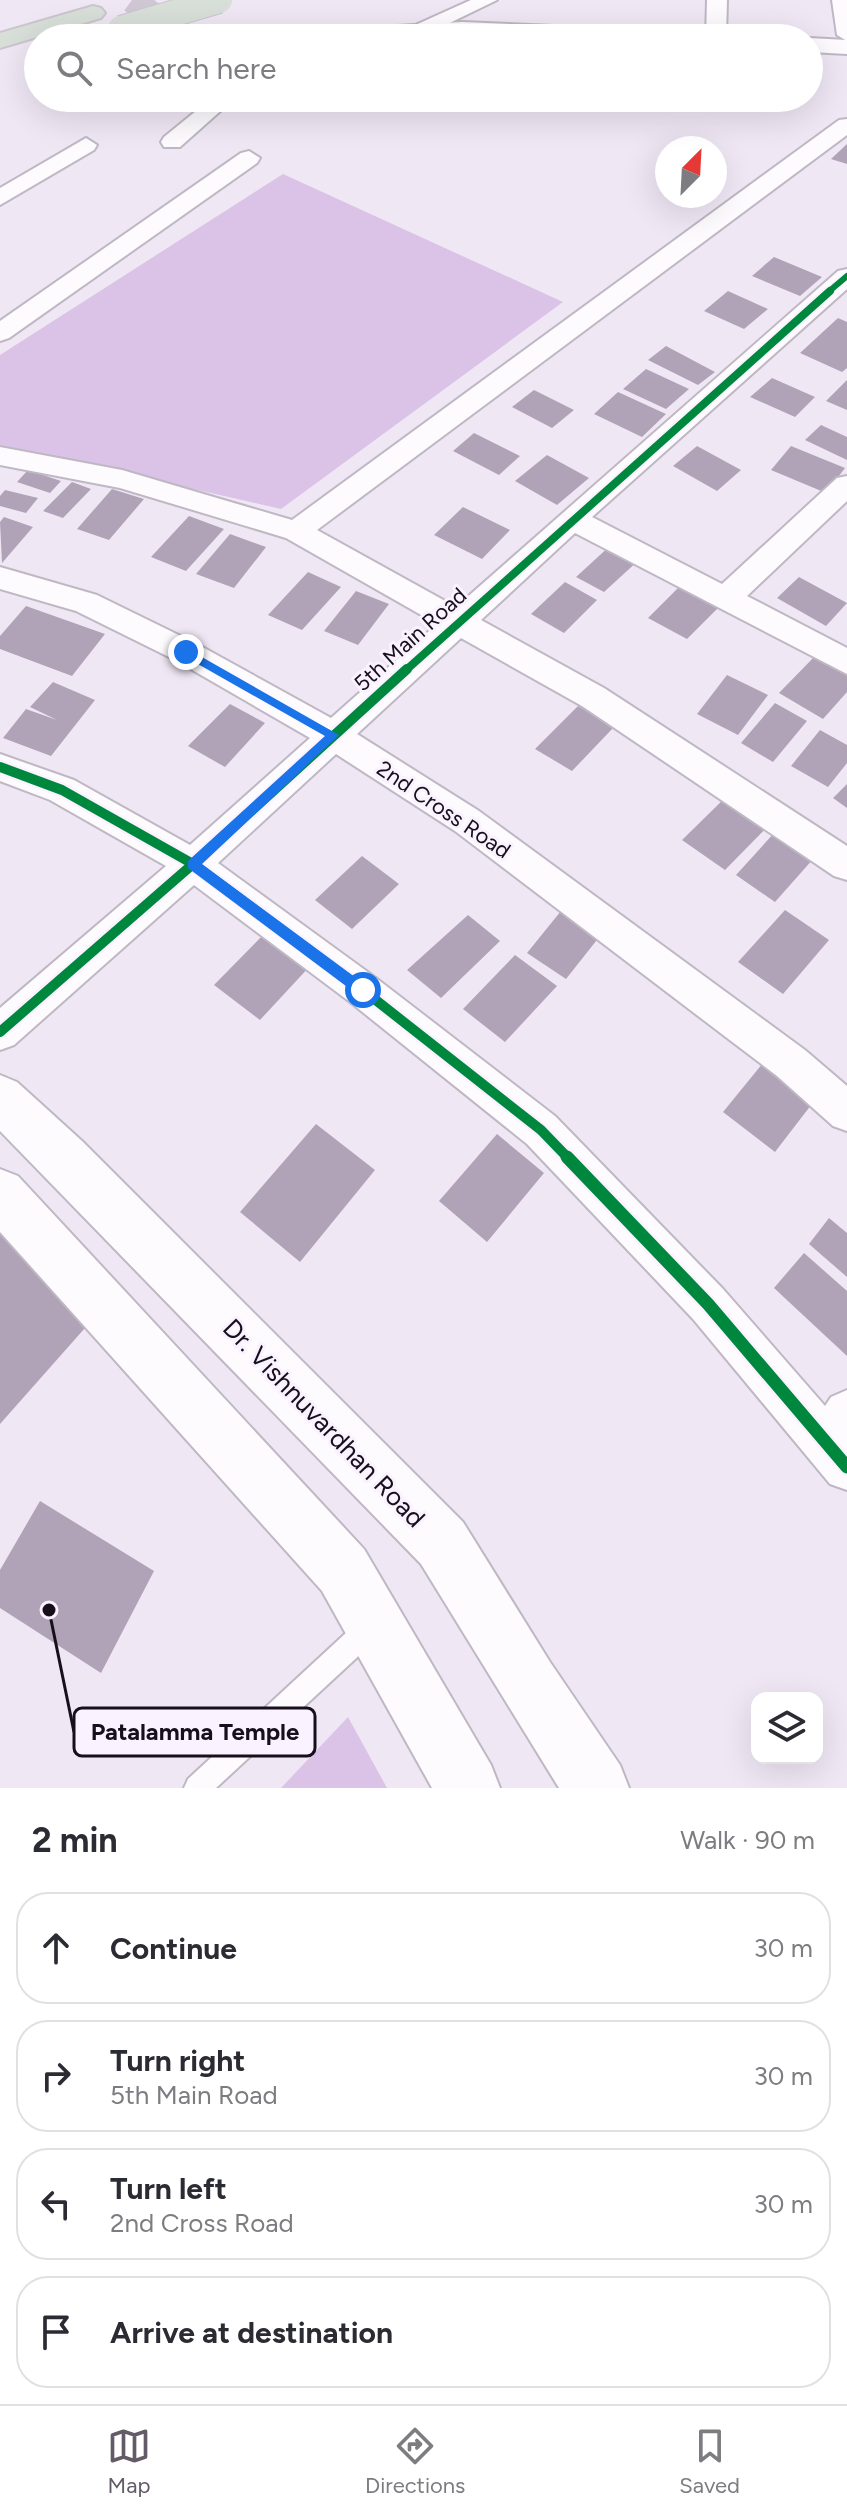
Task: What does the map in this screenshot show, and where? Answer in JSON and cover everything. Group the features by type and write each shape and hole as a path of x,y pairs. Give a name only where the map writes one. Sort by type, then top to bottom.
{"highway":[{"path":"138,24 219,0"},
{"path":"56,24 122,4"},
{"path":"0,41 24,34"},
{"path":"0,65 24,58"}],"main road":[{"path":"823,46 847,47"},
{"name":"Dr. Vishnuvardhan Road","path":"0,1098 64,1158 442,1543 528,1684 597,1788"},
{"path":"0,1194 343,1570 468,1788"}],"street":[{"path":"434,24 487,0"},
{"path":"716,24 717,0"},
{"path":"842,0 847,35"},
{"path":"172,142 208,112"},
{"path":"296,531 847,125"},
{"path":"0,198 86,145"},
{"path":"0,333 249,158"},
{"name":"5th Main Road","path":"0,1032 193,864 572,519 847,276"},
{"path":"0,456 122,479 296,531 593,697 847,865"},
{"path":"726,598 847,485"},
{"path":"572,519 847,662"},
{"name":"2nd Cross Road","path":"0,578 86,603 186,652 333,735 467,821 791,1063 847,1112"},
{"path":"0,767 62,790 193,864 363,990 541,1130 840,1442"}],"lane":[{"path":"197,1788 374,1625"}],"shaded area":[{"path":"283,174 563,302 281,509 0,445 0,355"},
{"path":"348,1717 387,1788 281,1788"}],"building":[{"path":"847,144 847,164 831,159"},
{"path":"774,257 822,277 800,296 752,276"},
{"path":"728,291 768,309 744,329 704,311"},
{"path":"838,318 847,322 847,368 842,372 800,353"},
{"path":"666,346 715,372 698,385 648,360"},
{"path":"646,369 689,389 666,409 623,389"},
{"path":"772,378 815,397 795,417 750,397"},
{"path":"847,380 847,410 826,401"},
{"path":"534,390 574,410 552,428 512,407"},
{"path":"618,392 666,414 642,437 594,414"},
{"path":"821,425 847,437 847,460 805,440"},
{"path":"474,433 520,456 499,475 453,451"},
{"path":"697,446 741,470 717,491 673,466"},
{"path":"791,446 845,468 826,493 771,470"},
{"path":"547,455 589,478 557,505 515,481"},
{"path":"28,470 61,481 50,493 17,482"},
{"path":"72,482 91,489 63,518 43,511"},
{"path":"112,489 144,499 109,540 77,529"},
{"path":"5,490 38,498 26,513 0,506 0,496"},
{"path":"463,507 510,530 482,559 434,535"},
{"path":"189,516 224,529 186,571 151,557"},
{"path":"4,517 33,527 2,563 0,522"},
{"path":"230,534 266,547 234,588 196,574"},
{"path":"612,544 640,559 604,592 576,577"},
{"path":"308,572 341,587 302,630 268,615"},
{"path":"799,577 847,603 826,626 777,598"},
{"path":"565,582 597,600 564,633 531,614"},
{"path":"683,583 722,604 687,639 648,618"},
{"path":"356,591 389,604 358,645 324,631"},
{"path":"26,606 105,634 72,676 0,649 0,636"},
{"path":"816,655 847,672 847,692 823,719 779,693"},
{"path":"727,675 768,695 738,735 697,714"},
{"path":"53,682 95,700 51,756 3,738 26,709 57,720 30,707"},
{"path":"775,703 807,721 773,762 741,743"},
{"path":"230,704 265,723 225,767 188,746"},
{"path":"578,706 614,727 572,771 535,749"},
{"path":"820,730 847,745 847,763 828,787 791,766"},
{"path":"847,784 847,808 833,798"},
{"path":"730,793 772,822 725,870 682,840"},
{"path":"775,832 814,858 775,902 736,875"},
{"path":"362,856 399,884 352,929 315,900"},
{"path":"565,906 604,931 566,979 527,953"},
{"path":"785,910 829,940 783,994 738,962"},
{"path":"468,915 500,941 441,998 407,970"},
{"path":"266,932 311,965 260,1020 214,985"},
{"path":"515,955 557,986 505,1042 463,1009"},
{"path":"767,1058 818,1096 775,1152 723,1112"},
{"path":"316,1124 375,1170 300,1262 240,1212"},
{"path":"497,1134 544,1173 487,1242 439,1201"},
{"path":"0,1218 100,1311 0,1424"},
{"path":"829,1218 847,1233 847,1277 809,1244"},
{"path":"804,1253 847,1291 847,1356 774,1288"},
{"path":"40,1501 154,1571 101,1673 0,1608 0,1570"}],"tunnel":[{"path":"132,0 165,24"}],"cycle path":[{"path":"0,1032 193,864 572,519 847,276"},
{"path":"0,767 62,790 193,864 363,990 541,1130 708,1304 847,1467"}],"place":[{"name":"Patalamma Temple","path":"49,1610"}],"route":[{"path":"186,652 333,735 193,864 363,990"}]}
